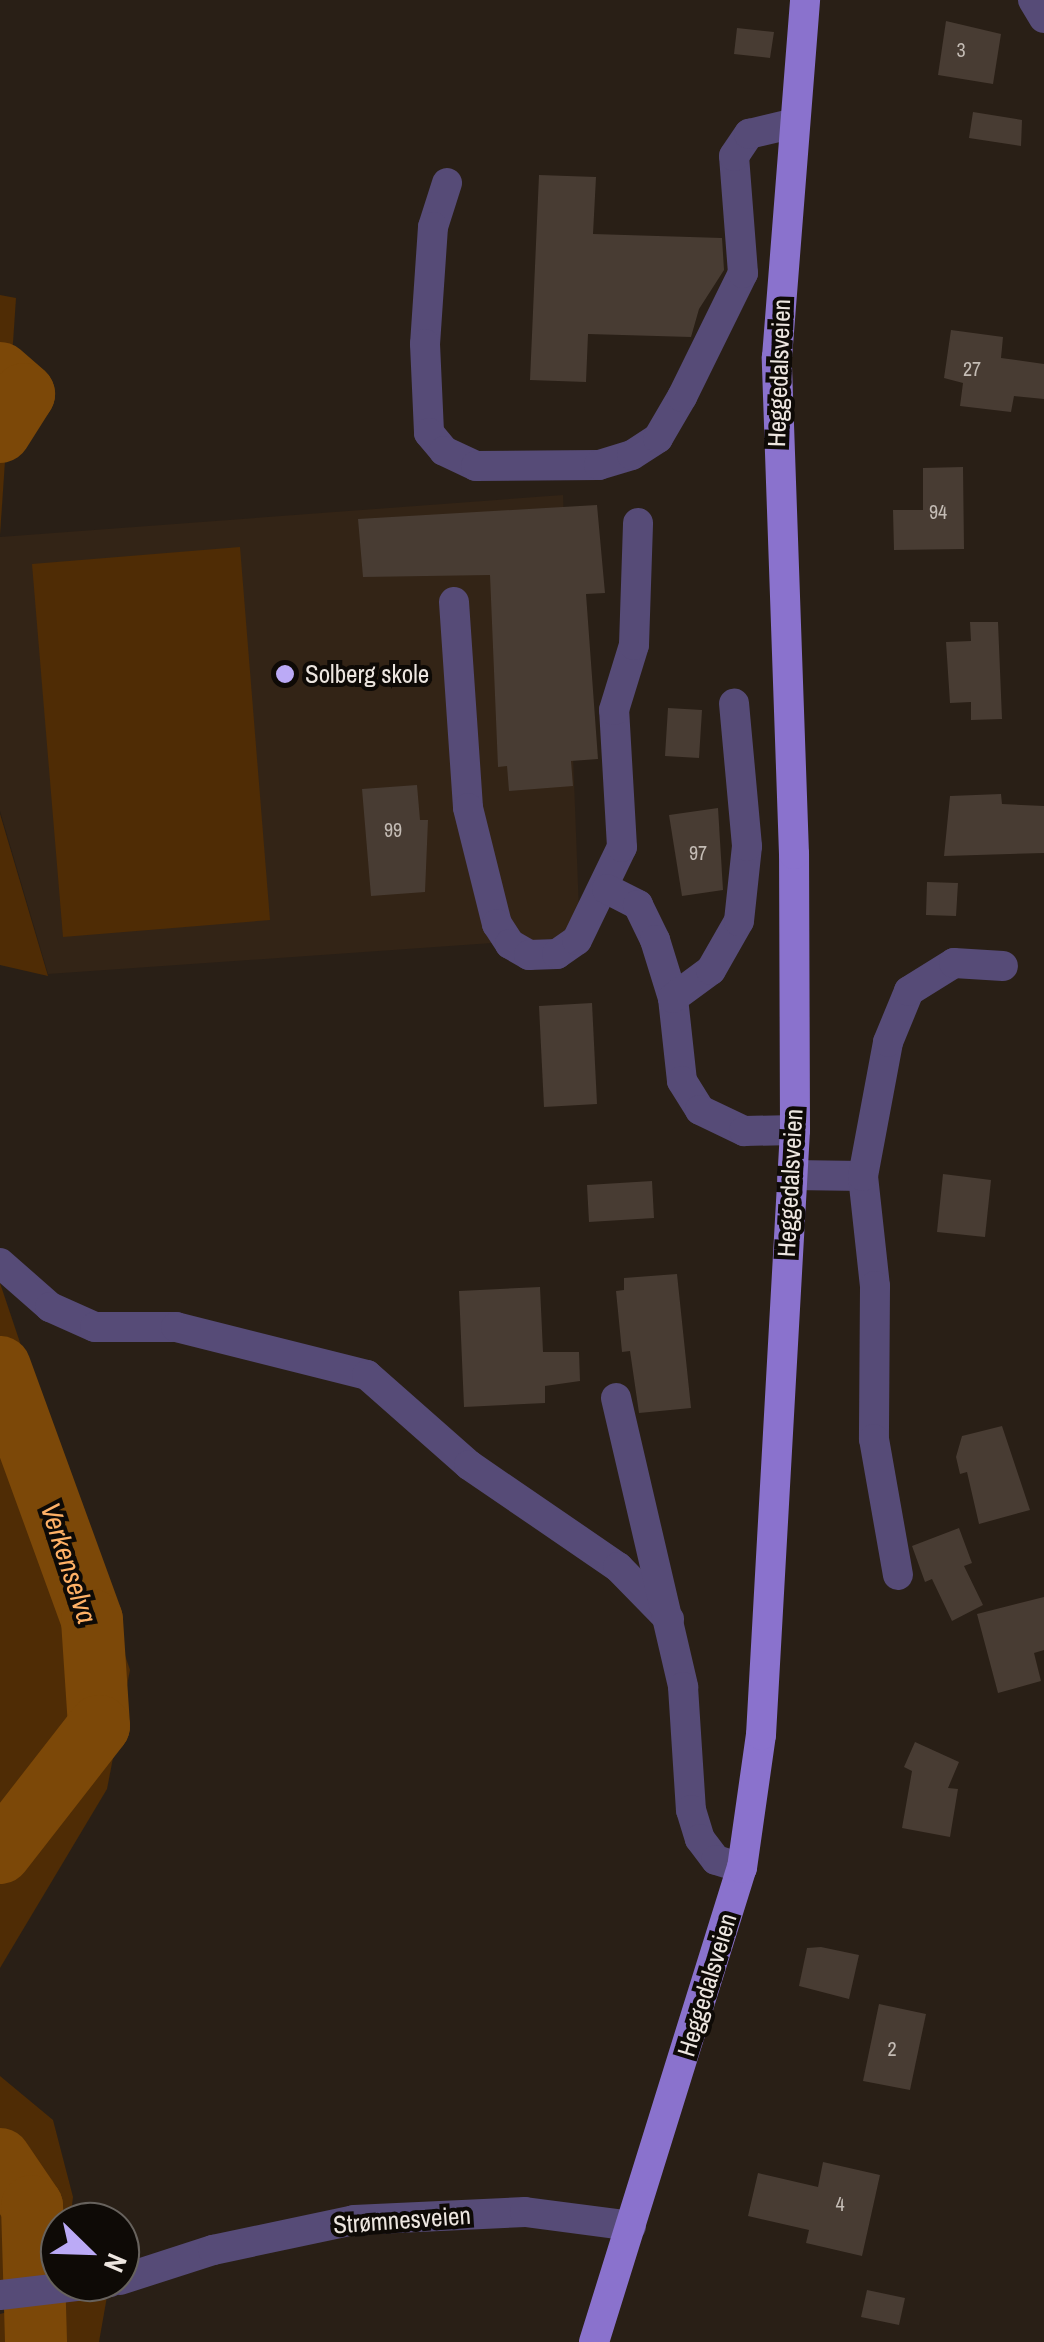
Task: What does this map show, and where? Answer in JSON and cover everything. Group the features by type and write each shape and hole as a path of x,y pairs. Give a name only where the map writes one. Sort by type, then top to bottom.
{"main road":[{"name":"Heggedalsveien","path":"594,2342 742,1868 761,1735 795,1130 794,854 776,453 794,123 805,0"}],"street":[{"path":"1034,0 1044,18"},
{"path":"446,183 432,227 429,433 444,451 476,466 598,464 632,455 658,438 682,397 743,273 734,156 749,134 794,123"},
{"path":"454,602 468,808 497,924 510,944 530,954 557,954 577,940 607,889 622,847 614,710 634,646 638,523"},
{"path":"672,998 711,970 739,921 747,846 734,704"},
{"path":"607,889 638,905 672,998 682,1081 700,1110 744,1131 795,1130"},
{"path":"898,1575 874,1439 874,1286 863,1176 888,1042 909,991 954,964 1003,966"},
{"path":"792,1175 863,1176"},
{"path":"0,1263 50,1307 95,1328 176,1328 367,1376 391,1390 469,1465 618,1567 669,1619"},
{"path":"616,1398 683,1687 691,1810 700,1838 716,1860 742,1868"},
{"name":"Strømnesveien","path":"140,2274 213,2250 354,2220 524,2212 631,2226"},
{"path":"12,2296 40,2293"}],"shaded area":[{"path":"0,295 16,298 0,535"},
{"name":"Solberg skole","path":"563,495 580,937 48,974 0,811 0,537"},
{"path":"240,547 270,920 63,937 32,564"},
{"path":"0,814 48,976 0,965"},
{"path":"0,1283 130,1670 107,1789 0,1968"},
{"path":"0,2076 53,2120 73,2197 72,2202 40,2202 40,2288 0,2299"},
{"path":"45,2302 106,2302 99,2342 0,2342 0,2314"}],"building":[{"path":"946,21 1001,34 993,84 938,75"},
{"path":"737,28 774,32 770,58 734,54"},
{"path":"973,112 1022,120 1021,146 969,138"},
{"path":"539,175 596,177 593,234 722,238 724,270 699,309 691,337 588,334 586,382 530,380"},
{"path":"951,330 1003,337 1001,358 1044,364 1044,399 1014,396 1011,412 960,406 963,383 944,378"},
{"path":"963,467 964,549 894,550 893,510 923,510 923,468"},
{"path":"597,505 605,593 586,594 598,759 571,761 573,786 509,791 507,766 498,767 490,575 363,577 358,519"},
{"path":"970,622 998,622 1002,719 971,720 971,702 950,703 946,642 971,641"},
{"path":"668,708 702,710 699,758 665,756"},
{"path":"417,785 420,820 428,820 425,892 371,896 362,789"},
{"path":"1001,794 1002,804 1044,806 1044,853 944,856 950,796"},
{"path":"718,808 723,890 682,896 669,815"},
{"path":"927,882 958,883 956,916 926,915"},
{"path":"592,1003 597,1104 544,1107 539,1006"},
{"path":"943,1174 991,1180 985,1237 937,1232"},
{"path":"652,1181 654,1218 589,1222 587,1185"},
{"path":"677,1274 691,1408 639,1413 630,1351 622,1352 616,1291 624,1290 624,1278"},
{"path":"540,1287 543,1352 579,1352 580,1381 545,1386 545,1403 464,1407 459,1291"},
{"path":"1002,1426 1030,1510 979,1524 967,1472 960,1474 956,1457 962,1436"},
{"path":"959,1528 972,1563 964,1566 983,1605 952,1621 932,1579 925,1582 912,1546"},
{"path":"1044,1597 1044,1650 1034,1653 1041,1681 998,1693 977,1614"},
{"path":"915,1742 959,1762 948,1788 958,1789 950,1837 902,1828 912,1771 904,1767"},
{"path":"807,1948 859,1955 849,1999 799,1986"},
{"path":"879,2004 926,2014 910,2090 863,2081"},
{"path":"823,2162 880,2175 862,2256 806,2243 809,2230 748,2216 758,2173 818,2187"},
{"path":"867,2290 905,2298 899,2325 861,2317"}],"waterway":[{"name":"Verkenselva","path":"0,373 24,394 0,432"},
{"name":"Verkenselva","path":"0,1367 92,1620 99,1726 0,1853"},
{"name":"Verkenselva","path":"0,2159 32,2206 36,2342"}],"place":[{"name":"Solberg skole","path":"285,674"}]}
